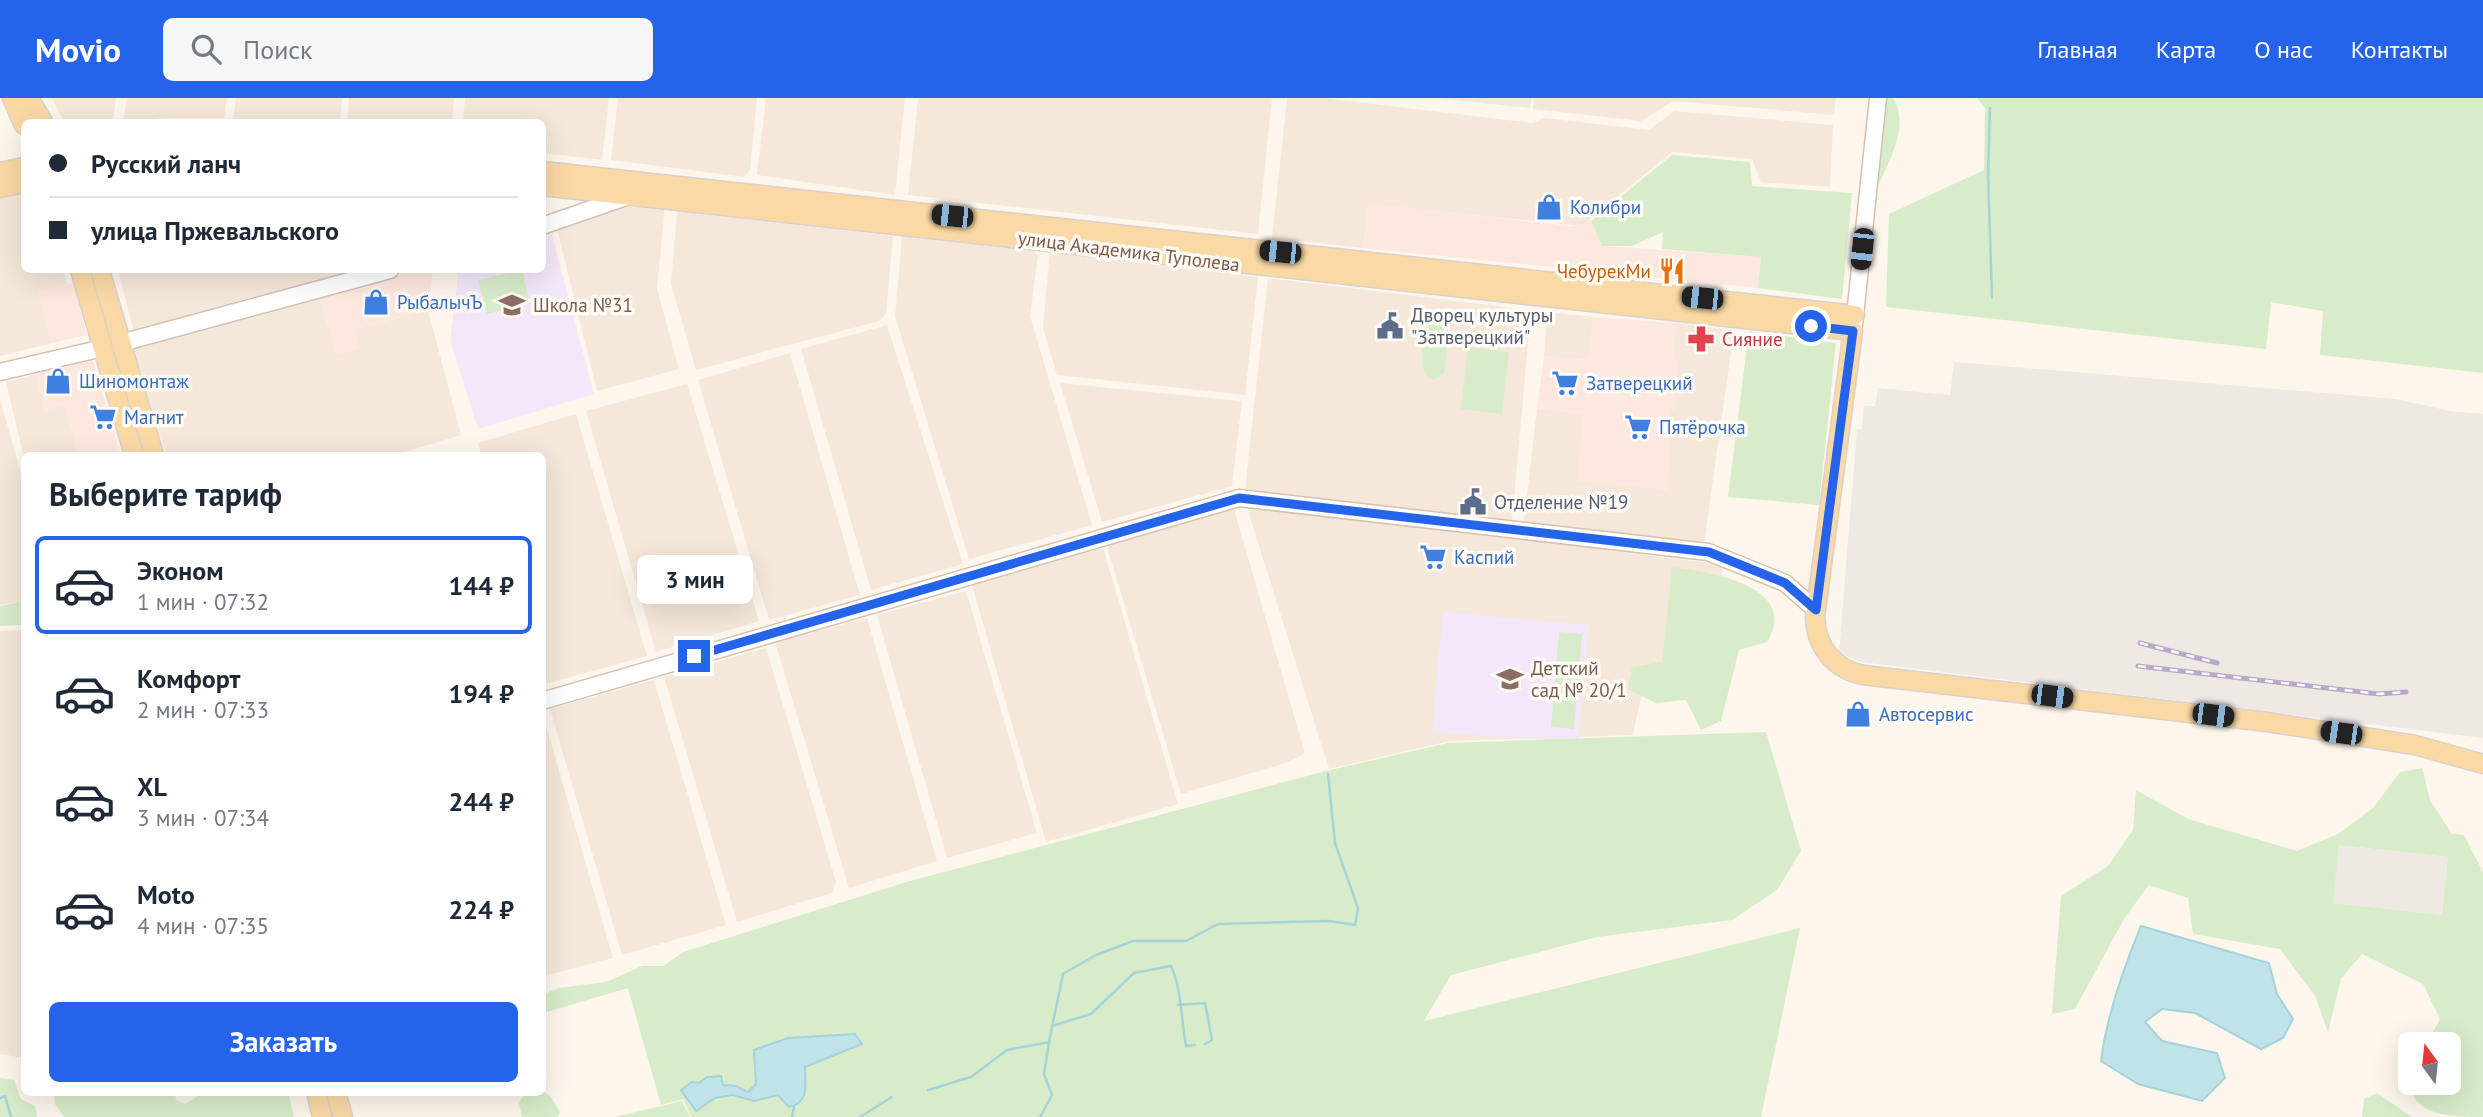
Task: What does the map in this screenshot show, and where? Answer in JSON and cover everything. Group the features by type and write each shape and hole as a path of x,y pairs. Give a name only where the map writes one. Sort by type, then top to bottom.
{"main road":[{"path":"12,98 21,119"},
{"path":"29,98 41,119"},
{"path":"0,172 21,168"},
{"name":"улица Академика Туполева","path":"546,172 634,189"},
{"path":"0,188 21,184"},
{"name":"улица Академика Туполева","path":"546,186 634,189 1854,323"},
{"path":"81,273 133,452"},
{"path":"101,273 153,452"},
{"path":"1854,323 1816,610 1817,633 1826,653 1842,667 1863,675 2267,722 2415,745 2483,764"},
{"path":"317,1096 322,1117"},
{"path":"337,1096 343,1117"}],"street":[{"path":"1854,323 1878,98"},
{"path":"546,224 634,189"},
{"path":"121,342 379,273"},
{"path":"0,372 103,348"},
{"path":"546,700 1239,498 1709,552 1785,583 1816,610"}],"shaded area":[{"path":"52,98 116,98 113,119 62,119"},
{"path":"127,98 227,98 224,118 124,119"},
{"path":"236,98 342,98 340,119 233,119"},
{"path":"349,98 454,98 452,119 347,119"},
{"path":"465,98 609,98 602,160 546,153 546,119 463,119"},
{"path":"618,98 757,98 750,170 744,177 611,160"},
{"path":"766,98 905,98 895,195 757,175"},
{"path":"918,98 1272,98 1258,234 908,195"},
{"path":"1287,98 1323,98 1532,123 1545,118 1649,130 1674,111 1833,125 1830,187 1761,182 1752,159 1672,152 1582,226 1368,204 1363,248 1272,238"},
{"path":"1435,98 1531,98 1530,108"},
{"path":"1534,98 1836,98 1834,115 1673,101 1641,121 1533,109"},
{"path":"21,194 21,273 64,273 68,285 39,292 52,343 0,356 0,198"},
{"path":"626,202 665,205 657,289 679,369 597,391 556,225"},
{"path":"1368,203 1569,226 1582,226 1590,219 1603,246 1762,257 1758,288 1363,248"},
{"path":"677,211 893,236 886,314 879,321 696,370 671,284"},
{"name":"Школа №31","path":"551,231 594,394 478,429 450,340 459,273 546,273 546,232"},
{"path":"902,236 1034,251 1038,256 1030,316 1092,525 969,559 895,316"},
{"path":"1050,250 1258,277 1245,395 1057,375 1043,328"},
{"path":"119,273 360,273 134,333"},
{"path":"400,273 433,273 428,310 355,329 360,348 336,355 319,294"},
{"path":"1268,278 1531,310 1512,522 1245,490"},
{"path":"73,283 87,335 52,343 39,292"},
{"path":"319,294 336,354 355,329 428,310 461,435 404,452 165,452 132,343"},
{"path":"1547,312 1594,317 1588,360 1544,356"},
{"path":"1594,317 1676,323 1673,359 1679,360 1675,410 1671,410 1668,490 1577,481 1583,414 1537,408 1544,356 1588,360"},
{"path":"1676,323 1734,331 1704,544 1524,522 1537,408 1584,414 1672,366"},
{"path":"887,325 963,564 871,590 801,349"},
{"path":"790,353 860,595 769,620 698,380"},
{"path":"93,360 120,452 78,452 65,405 45,410 36,374"},
{"path":"1954,362 2396,399 2450,411 2483,414 2483,738 1861,662 1839,653 1857,429 1862,429 1864,406 1875,406 1878,388 1950,395"},
{"path":"36,374 45,410 65,405 78,452 23,452 6,382"},
{"path":"1060,383 1242,401 1232,486 1102,522"},
{"path":"687,384 759,621 656,652 586,411"},
{"path":"0,399 21,473 21,602 0,605"},
{"path":"576,414 647,656 546,684 546,452 480,452 478,443"},
{"path":"1249,504 1723,565 1705,676 1641,697 1633,735 1450,741 1329,769 1250,517"},
{"path":"1233,506 1305,753 1289,762 1181,794 1105,540"},
{"path":"1100,537 1178,804 1046,842 969,575"},
{"path":"966,591 1037,833 947,858 877,615"},
{"name":"Детский сад № 20/1","path":"1443,612 1589,625 1578,742 1432,732"},
{"path":"867,618 937,861 849,888 775,642"},
{"path":"21,630 21,1058 0,1054 0,631"},
{"path":"766,648 836,882 832,893 737,922 664,677"},
{"path":"654,680 726,925 622,955 550,709"},
{"path":"546,725 613,958 546,975"},
{"path":"2339,845 2448,857 2442,915 2332,903"}],"green space":[{"path":"1882,98 1893,98 1898,108 1899,130 1893,153 1879,184 1874,184"},
{"path":"1977,98 2483,98 2483,373 2320,355 2323,311 2271,302 2266,349 1886,307 1889,214 1984,170 1985,108"},
{"path":"1672,155 1750,162 1752,186 1852,193 1842,299 1758,288 1761,257 1662,249 1663,232 1632,246 1602,246 1591,221"},
{"path":"509,273 523,273 530,303 487,314 478,280"},
{"path":"1433,319 1445,321 1449,332 1444,373 1434,380 1427,377 1424,371 1422,356 1426,330"},
{"path":"1749,331 1836,343 1819,505 1728,497"},
{"path":"1468,347 1509,352 1502,414 1461,409"},
{"path":"1672,567 1708,573 1746,585 1762,595 1772,607 1774,623 1767,642 1739,650 1721,721 1701,730 1686,700 1656,703 1628,689 1632,667 1662,662"},
{"path":"21,602 21,625 0,626 0,606"},
{"path":"1559,632 1582,634 1574,729 1551,727"},
{"path":"1766,732 1801,851 1777,890 1732,920 1597,937 1451,975 1424,1021 1800,928 1761,1117 691,1117 683,1099 661,1105 628,988 546,1012 546,993 559,988 606,982 642,966 663,966 683,952 910,881 1326,771 1448,743","holes":["855,1034 862,1045 804,1067 805,1092 789,1107 778,1095 754,1101 733,1095 715,1098 692,1082 736,1086 748,1093 756,1084"]},
{"path":"2422,768 2430,800 2452,834 2464,835 2483,872 2483,1117 2437,1113 2418,1103 2414,1096 2461,1095 2461,1032 2433,1032 2440,1019 2423,984 2362,954 2341,979 2328,1032 2315,996 2280,949 2193,934 2188,898 2149,885 2124,919 2075,1009 2052,1014 2061,896 2108,866 2133,830 2136,790 2188,819 2297,851 2338,834 2373,808 2400,772","holes":["2339,845 2448,857 2442,915 2333,903"]},
{"path":"0,1078 14,1080 21,1099 35,1106 37,1117 0,1117"},
{"path":"546,1093 560,1112 558,1117 522,1117 519,1103 523,1096 546,1096"},
{"path":"2377,1093 2412,1117 2362,1117 2364,1099"},
{"path":"54,1096 176,1096 176,1100 185,1104 198,1096 289,1096 294,1117 64,1117 55,1104"},
{"path":"682,1101 690,1117 615,1117"}],"water":[{"path":"2141,926 2269,963 2277,994 2293,1019 2283,1038 2261,1049 2195,1013 2162,1009 2145,1022 2162,1041 2217,1053 2225,1078 2202,1101 2138,1084 2101,1061 2116,992"},
{"path":"855,1034 862,1044 805,1067 805,1092 796,1105 789,1107 778,1095 754,1101 733,1095 715,1098 696,1111 681,1090 692,1082 699,1083 707,1077 721,1076 723,1085 736,1086 748,1092 756,1084 754,1050 788,1038"}],"waterway":[{"path":"1990,108 1988,174 1992,298"},
{"path":"1049,1042 1063,974 1096,955 1133,941 1186,941 1218,924 1329,921 1355,925 1358,908 1335,843 1328,774"},
{"path":"1052,1026 1091,1014 1134,973 1171,966 1179,995 1186,1046 1195,1045"},
{"path":"1178,1005 1205,1003 1212,1040 1205,1044"},
{"path":"928,1090 971,1077 1007,1050 1049,1042 1044,1074 1052,1095 1040,1117"},
{"path":"0,1098 5,1096 11,1117"},
{"path":"860,1117 892,1097"},
{"path":"792,1117 794,1107"}],"railway":[{"path":"2140,643 2217,663"},
{"path":"2138,666 2379,694 2406,692"}],"place":[{"name":"Колибри","path":"1549,207"},
{"name":"ЧебурекМи","path":"1672,271"},
{"name":"РыбалычЪ","path":"376,302"},
{"name":"Школа №31","path":"512,305"},
{"name":"Дворец культуры \"Затверецкий\"","path":"1390,326"},
{"name":"Сияние","path":"1701,339"},
{"name":"Шиномонтаж","path":"58,381"},
{"name":"Затверецкий","path":"1565,383"},
{"name":"Магнит","path":"103,417"},
{"name":"Пятёрочка","path":"1638,427"},
{"name":"Отделение №19","path":"1473,502"},
{"name":"Каспий","path":"1433,557"},
{"name":"Детский сад № 20/1","path":"1510,679"},
{"name":"Автосервис","path":"1858,714"}],"route":[{"path":"694,656 1239,498 1709,552 1785,583 1816,610 1853,331 1811,326"}]}
